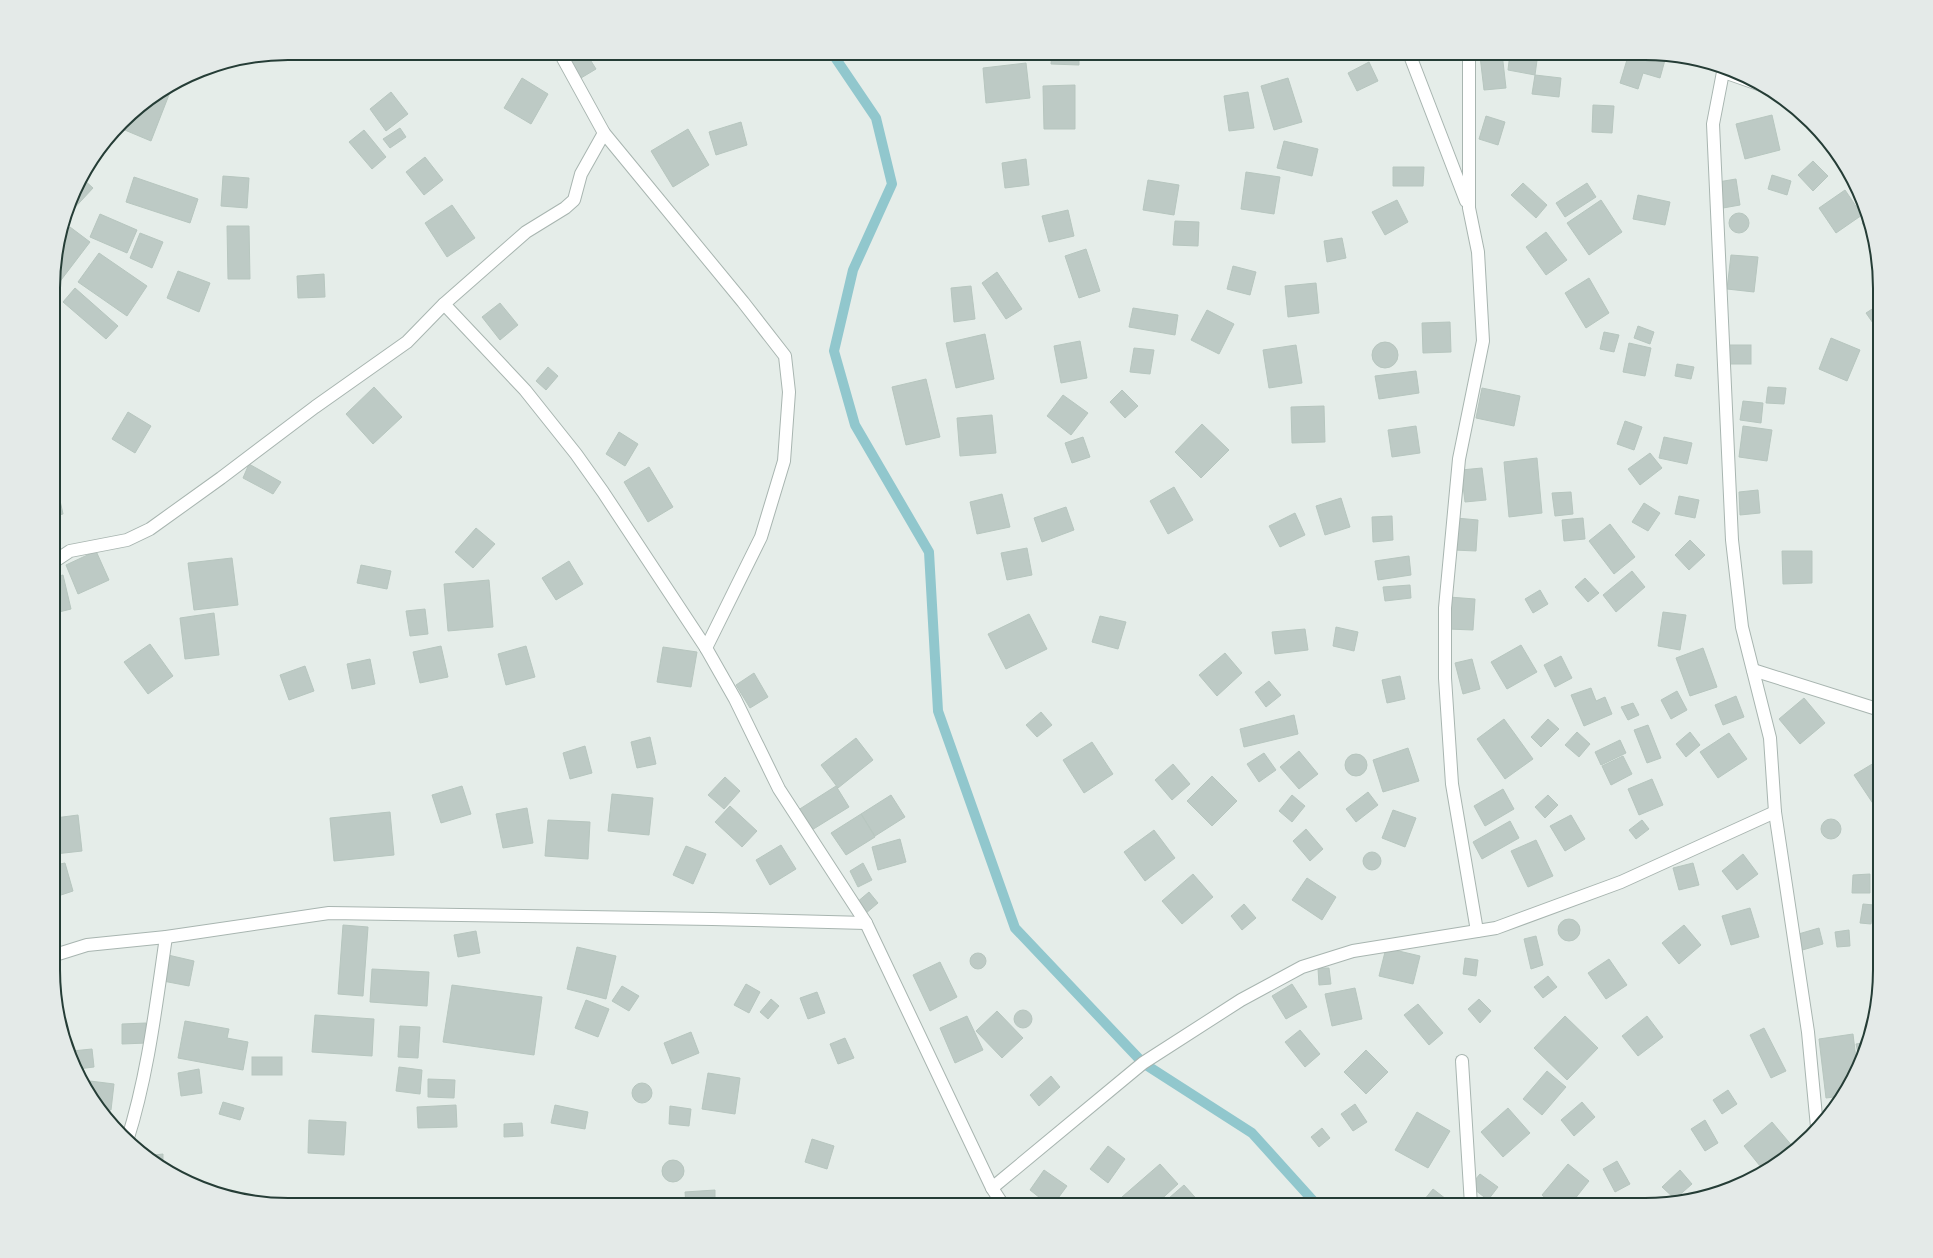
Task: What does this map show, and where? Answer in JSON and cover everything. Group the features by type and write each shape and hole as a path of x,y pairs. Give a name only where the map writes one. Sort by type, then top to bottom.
{"street":[{"path":"564,60 604,133 738,296 785,356 789,392 784,461 760,537 706,648"},
{"path":"1411,60 1469,208 1478,252 1483,341 1459,458 1445,608 1445,678 1452,784 1477,931"},
{"path":"1469,60 1469,208"},
{"path":"1723,74 1713,124 1726,439 1734,556 1742,627 1770,738 1775,812 1808,1032 1816,1121"},
{"path":"60,557 70,550 127,540 150,529 221,478 315,407 407,342 444,304 526,232 565,208 574,200 581,174 604,133"},
{"path":"444,304 525,390 576,454 706,648 735,699 779,789 866,923 992,1188 998,1198"},
{"path":"1753,670 1873,708"},
{"path":"992,1188 1143,1063 1241,1000 1302,967 1353,951 1496,928 1621,882 1775,812"},
{"path":"60,953 87,945 166,937 329,913 620,917 866,923"},
{"path":"130,1134 139,1103 166,937"},
{"path":"1462,1062 1471,1198"}],"building":[{"path":"570,60 590,60 596,69 581,78"},
{"path":"1051,60 1079,60 1079,65 1051,64"},
{"path":"1480,60 1503,60 1506,88 1484,90"},
{"path":"1509,60 1537,60 1535,75 1508,70"},
{"path":"1627,60 1665,61 1660,78 1643,73 1638,89 1620,83"},
{"path":"1369,62 1378,81 1357,91 1348,73"},
{"path":"1026,63 1030,98 986,103 983,68"},
{"path":"1535,75 1561,78 1559,97 1532,94"},
{"path":"522,78 548,94 531,124 504,108"},
{"path":"1288,78 1302,122 1274,130 1261,86"},
{"path":"1075,85 1075,129 1044,129 1043,86"},
{"path":"391,92 408,114 386,131 370,109"},
{"path":"1248,92 1254,128 1229,131 1224,96"},
{"path":"170,93 151,141 124,130 149,107"},
{"path":"1593,105 1614,106 1612,133 1592,132"},
{"path":"1772,115 1780,150 1745,159 1736,124"},
{"path":"1486,116 1505,122 1498,145 1479,139"},
{"path":"741,122 747,145 716,155 709,132"},
{"path":"400,128 406,137 390,148 383,139"},
{"path":"688,129 709,165 673,187 651,151"},
{"path":"364,130 386,157 372,169 349,142"},
{"path":"1284,141 1318,149 1312,176 1277,168"},
{"path":"425,157 443,180 424,195 406,172"},
{"path":"1026,159 1029,185 1005,188 1002,163"},
{"path":"1813,161 1828,176 1813,191 1798,175"},
{"path":"1393,167 1424,167 1423,186 1393,186"},
{"path":"1246,172 1280,177 1274,214 1241,209"},
{"path":"1772,175 1791,181 1787,195 1768,189"},
{"path":"223,176 249,178 247,208 221,206"},
{"path":"134,177 198,199 190,223 126,202"},
{"path":"1736,179 1740,205 1723,208 1718,182"},
{"path":"1148,180 1179,185 1174,215 1143,210"},
{"path":"86,182 93,188 74,208"},
{"path":"1523,183 1547,205 1536,218 1511,195"},
{"path":"1587,183 1596,197 1565,217 1556,203"},
{"path":"1845,190 1861,215 1836,233 1819,208"},
{"path":"1638,195 1670,202 1665,225 1633,219"},
{"path":"1397,200 1408,222 1385,235 1372,212"},
{"path":"1601,200 1622,232 1589,255 1567,223"},
{"path":"452,205 475,238 447,257 425,223"},
{"path":"1068,210 1074,236 1049,242 1042,216"},
{"path":"1739,213 1746,216 1749,223 1746,230 1739,233 1732,230 1729,223 1732,216"},
{"path":"100,214 137,230 127,253 90,237"},
{"path":"1175,221 1199,222 1198,246 1173,245"},
{"path":"227,226 249,226 250,279 228,279"},
{"path":"70,227 90,242 60,281 64,243"},
{"path":"1546,232 1567,260 1546,275 1526,247"},
{"path":"140,233 163,242 152,268 130,258"},
{"path":"1342,238 1346,258 1327,262 1324,241"},
{"path":"1086,249 1100,291 1079,298 1065,256"},
{"path":"99,253 147,286 127,316 78,282"},
{"path":"1731,255 1758,257 1754,292 1727,289"},
{"path":"1233,266 1256,272 1250,295 1227,289"},
{"path":"178,271 210,283 199,312 167,298"},
{"path":"997,272 1022,309 1006,319 982,283"},
{"path":"324,274 325,297 298,298 297,276"},
{"path":"1589,278 1609,313 1586,328 1565,293"},
{"path":"1316,283 1319,313 1288,317 1285,286"},
{"path":"971,286 975,319 954,322 951,288"},
{"path":"75,288 118,326 106,339 63,302"},
{"path":"500,303 518,325 500,340 482,317"},
{"path":"1133,308 1178,315 1175,335 1129,327"},
{"path":"1873,308 1873,323 1866,313"},
{"path":"1207,310 1234,324 1219,354 1191,340"},
{"path":"1450,322 1451,352 1423,353 1422,323"},
{"path":"1638,326 1654,332 1650,344 1634,338"},
{"path":"1604,332 1619,335 1614,352 1600,349"},
{"path":"985,334 994,379 956,388 946,343"},
{"path":"1831,338 1860,350 1847,381 1819,369"},
{"path":"1080,341 1087,378 1061,383 1054,346"},
{"path":"1385,342 1394,346 1398,355 1394,364 1385,368 1376,364 1372,355 1376,346"},
{"path":"1629,343 1651,348 1645,376 1623,372"},
{"path":"1296,345 1302,383 1269,388 1263,350"},
{"path":"1729,345 1751,345 1751,364 1729,364"},
{"path":"1134,348 1154,350 1150,374 1130,372"},
{"path":"1677,364 1694,367 1691,379 1675,376"},
{"path":"548,367 558,376 546,390 536,381"},
{"path":"1416,371 1419,393 1379,399 1375,376"},
{"path":"926,379 940,437 906,445 892,387"},
{"path":"374,387 402,417 373,444 346,414"},
{"path":"1768,387 1786,388 1784,404 1766,403"},
{"path":"1482,388 1520,396 1514,426 1476,418"},
{"path":"1122,390 1138,406 1125,418 1110,402"},
{"path":"1063,395 1088,413 1071,435 1047,416"},
{"path":"1743,401 1763,403 1761,423 1740,420"},
{"path":"1324,406 1325,442 1292,443 1291,407"},
{"path":"128,412 151,426 135,453 112,439"},
{"path":"992,415 996,453 960,456 957,418"},
{"path":"1625,421 1642,427 1634,450 1617,444"},
{"path":"1202,424 1229,450 1201,478 1175,452"},
{"path":"1416,426 1420,453 1392,457 1388,430"},
{"path":"1743,426 1772,430 1767,461 1739,457"},
{"path":"619,432 638,444 625,466 606,454"},
{"path":"1083,437 1090,457 1072,463 1065,443"},
{"path":"1664,437 1692,443 1687,464 1659,458"},
{"path":"1650,453 1662,468 1640,485 1628,469"},
{"path":"1537,458 1542,513 1509,517 1504,462"},
{"path":"249,464 281,482 273,494 243,478"},
{"path":"649,467 673,507 648,522 624,482"},
{"path":"1482,468 1486,500 1465,502 1461,470"},
{"path":"1174,487 1193,520 1168,534 1150,501"},
{"path":"1758,490 1760,513 1740,515 1739,492"},
{"path":"1571,492 1573,514 1555,516 1552,493"},
{"path":"1002,494 1010,527 977,534 970,502"},
{"path":"1679,496 1699,500 1695,518 1675,514"},
{"path":"1341,498 1350,527 1325,535 1316,506"},
{"path":"60,500 63,514 60,515"},
{"path":"1644,503 1660,513 1648,531 1632,522"},
{"path":"1066,507 1074,530 1042,542 1034,518"},
{"path":"1295,513 1305,535 1280,547 1269,526"},
{"path":"1392,516 1393,540 1373,542 1372,517"},
{"path":"1456,518 1478,520 1476,551 1454,550"},
{"path":"1583,518 1585,539 1564,541 1562,520"},
{"path":"1610,524 1635,557 1614,574 1589,541"},
{"path":"476,528 495,544 473,568 455,552"},
{"path":"1690,540 1705,555 1689,570 1675,555"},
{"path":"1027,548 1032,575 1007,580 1001,553"},
{"path":"96,551 109,580 78,594 66,565"},
{"path":"1782,551 1812,551 1812,583 1783,584"},
{"path":"1409,556 1411,575 1378,580 1375,561"},
{"path":"232,558 238,605 194,610 188,563"},
{"path":"569,561 583,584 556,600 542,578"},
{"path":"361,565 391,571 387,589 357,583"},
{"path":"1632,571 1645,587 1616,612 1603,595"},
{"path":"63,575 71,609 60,612 60,576"},
{"path":"1585,578 1599,593 1588,602 1575,587"},
{"path":"489,580 493,627 448,631 444,584"},
{"path":"1410,585 1411,598 1385,601 1383,587"},
{"path":"1540,590 1548,604 1533,613 1525,599"},
{"path":"1449,597 1475,599 1473,630 1448,629"},
{"path":"425,609 428,634 410,636 406,611"},
{"path":"1663,612 1686,615 1680,650 1658,646"},
{"path":"214,613 219,655 185,659 180,618"},
{"path":"1029,614 1047,649 1006,669 988,634"},
{"path":"1100,616 1126,622 1118,649 1092,642"},
{"path":"1336,627 1358,632 1354,651 1333,646"},
{"path":"1305,629 1308,650 1275,654 1272,632"},
{"path":"150,644 173,676 148,694 124,662"},
{"path":"1521,645 1537,672 1507,689 1491,662"},
{"path":"441,646 448,677 420,683 413,652"},
{"path":"526,646 535,677 506,685 498,654"},
{"path":"663,647 697,652 691,687 657,682"},
{"path":"1703,648 1717,687 1690,696 1676,658"},
{"path":"1225,653 1242,673 1217,696 1199,675"},
{"path":"1561,656 1572,678 1555,687 1544,665"},
{"path":"370,659 375,684 352,689 347,664"},
{"path":"1472,659 1480,689 1463,694 1455,663"},
{"path":"305,666 314,691 289,700 280,675"},
{"path":"754,673 768,697 750,708 736,685"},
{"path":"1400,676 1405,699 1387,703 1382,680"},
{"path":"1269,681 1281,695 1266,707 1255,692"},
{"path":"1591,688 1596,701 1605,697 1612,714 1584,726 1571,695"},
{"path":"1677,691 1687,710 1671,719 1661,700"},
{"path":"1736,696 1744,717 1723,725 1715,705"},
{"path":"1804,698 1825,723 1800,744 1779,719"},
{"path":"1633,703 1639,715 1628,720 1621,707"},
{"path":"1041,712 1052,725 1037,737 1026,725"},
{"path":"1294,715 1298,734 1244,747 1240,729"},
{"path":"1504,719 1533,759 1505,779 1477,739"},
{"path":"1548,719 1559,729 1541,747 1531,737"},
{"path":"1648,725 1661,758 1647,763 1634,730"},
{"path":"1577,732 1590,744 1579,757 1565,745"},
{"path":"1690,732 1700,745 1686,757 1676,744"},
{"path":"1729,733 1747,759 1718,778 1700,752"},
{"path":"650,737 656,764 637,768 631,742"},
{"path":"856,738 873,760 838,788 821,765"},
{"path":"1620,740 1626,753 1601,765 1595,752"},
{"path":"1092,742 1113,774 1084,793 1063,760"},
{"path":"585,746 592,773 570,779 563,753"},
{"path":"1408,748 1419,781 1383,792 1373,760"},
{"path":"1299,751 1318,774 1299,789 1280,767"},
{"path":"1264,753 1276,770 1259,782 1247,764"},
{"path":"1356,754 1364,757 1367,765 1364,773 1356,776 1348,773 1345,765 1348,757"},
{"path":"1623,756 1632,774 1611,785 1602,766"},
{"path":"1173,764 1190,784 1172,800 1155,780"},
{"path":"1873,764 1873,804 1854,775"},
{"path":"1212,776 1237,801 1212,826 1187,801"},
{"path":"725,777 740,791 724,809 708,795"},
{"path":"1652,779 1663,805 1639,815 1628,789"},
{"path":"462,786 471,814 441,823 432,795"},
{"path":"836,786 849,807 807,833 795,812"},
{"path":"1503,789 1514,809 1485,826 1474,806"},
{"path":"1368,792 1378,805 1356,822 1346,809"},
{"path":"612,794 653,798 649,835 608,831"},
{"path":"891,795 905,817 875,836 861,814"},
{"path":"1292,795 1305,806 1292,822 1279,811"},
{"path":"1548,795 1558,805 1545,818 1535,807"},
{"path":"730,806 757,831 742,847 715,822"},
{"path":"527,808 533,843 503,848 496,814"},
{"path":"1393,810 1416,818 1405,847 1382,838"},
{"path":"390,812 394,855 334,861 330,818"},
{"path":"861,814 875,837 846,855 831,833"},
{"path":"78,815 82,851 60,853 60,817"},
{"path":"1571,815 1585,839 1565,851 1550,826"},
{"path":"1831,819 1838,822 1841,829 1838,836 1831,839 1824,836 1821,829 1824,822"},
{"path":"548,820 590,822 588,859 545,856"},
{"path":"1642,820 1649,829 1636,839 1629,830"},
{"path":"1510,821 1519,838 1482,859 1473,842"},
{"path":"1306,829 1323,849 1310,861 1293,841"},
{"path":"1154,830 1175,858 1145,881 1124,852"},
{"path":"900,839 906,862 878,870 872,847"},
{"path":"1536,840 1553,876 1528,887 1511,851"},
{"path":"781,845 796,869 770,885 756,860"},
{"path":"686,846 706,854 693,884 673,875"},
{"path":"1372,852 1378,855 1381,861 1378,867 1372,870 1366,867 1363,861 1366,855"},
{"path":"1743,854 1758,874 1737,890 1722,871"},
{"path":"65,863 73,891 60,895 60,864"},
{"path":"863,863 872,880 858,887 850,871"},
{"path":"1693,863 1699,885 1679,890 1673,868"},
{"path":"1193,874 1213,897 1182,924 1162,901"},
{"path":"1870,874 1870,893 1852,893 1853,875"},
{"path":"1307,878 1336,897 1322,920 1292,900"},
{"path":"869,892 878,903 865,914 856,903"},
{"path":"1244,904 1256,918 1242,930 1231,916"},
{"path":"1863,904 1873,905 1871,924 1860,923"},
{"path":"1750,908 1759,937 1731,945 1722,916"},
{"path":"1569,919 1577,922 1580,930 1577,938 1569,941 1561,938 1558,930 1561,922"},
{"path":"343,925 368,927 363,996 338,994"},
{"path":"1684,925 1701,945 1679,964 1662,943"},
{"path":"1819,928 1823,944 1799,951 1795,935"},
{"path":"1849,930 1850,946 1837,947 1835,932"},
{"path":"476,931 480,953 458,957 454,935"},
{"path":"1536,936 1543,965 1531,969 1524,939"},
{"path":"577,947 616,956 606,999 567,989"},
{"path":"1386,948 1420,956 1413,984 1379,976"},
{"path":"978,953 985,958 986,961 981,968 978,969 971,964 970,961 975,954"},
{"path":"168,955 194,961 189,986 163,981"},
{"path":"1465,958 1478,960 1476,976 1463,974"},
{"path":"1609,959 1627,985 1606,999 1588,973"},
{"path":"940,962 957,997 930,1011 913,975"},
{"path":"1318,968 1329,968 1331,984 1319,985"},
{"path":"372,969 429,972 427,1006 370,1002"},
{"path":"1548,976 1557,987 1543,998 1534,987"},
{"path":"746,984 760,992 749,1013 734,1005"},
{"path":"1292,984 1307,1007 1286,1019 1272,996"},
{"path":"452,985 542,997 534,1055 443,1042"},
{"path":"622,986 639,996 629,1011 612,1001"},
{"path":"1355,988 1362,1019 1332,1026 1325,994"},
{"path":"817,992 825,1013 808,1019 800,998"},
{"path":"771,999 779,1006 768,1019 760,1012"},
{"path":"1479,999 1491,1011 1480,1023 1468,1009"},
{"path":"586,1000 609,1009 598,1037 575,1028"},
{"path":"1418,1004 1443,1033 1429,1045 1404,1015"},
{"path":"1019,1010 1027,1010 1032,1015 1030,1026 1027,1028 1019,1028 1014,1023 1014,1015"},
{"path":"997,1011 1023,1038 1002,1058 976,1031"},
{"path":"315,1015 374,1019 372,1056 312,1052"},
{"path":"967,1016 983,1050 955,1063 940,1028"},
{"path":"1565,1016 1598,1048 1567,1080 1534,1048"},
{"path":"1647,1016 1663,1037 1638,1056 1622,1036"},
{"path":"185,1021 229,1029 227,1038 248,1042 243,1070 178,1058"},
{"path":"146,1023 147,1043 122,1044 122,1024"},
{"path":"400,1026 420,1027 418,1058 398,1057"},
{"path":"1764,1028 1786,1071 1771,1078 1750,1035"},
{"path":"1300,1030 1320,1054 1305,1067 1285,1042"},
{"path":"691,1032 699,1053 672,1064 664,1043"},
{"path":"1853,1034 1856,1057 1835,1097 1826,1098 1819,1039"},
{"path":"845,1038 854,1058 838,1064 830,1044"},
{"path":"1861,1043 1858,1052 1856,1044"},
{"path":"92,1049 94,1067 82,1069 75,1051"},
{"path":"1366,1050 1388,1072 1366,1094 1344,1072"},
{"path":"252,1057 282,1057 282,1075 252,1075"},
{"path":"399,1067 422,1070 420,1094 396,1091"},
{"path":"199,1069 202,1093 181,1096 178,1073"},
{"path":"1547,1071 1566,1087 1542,1115 1523,1099"},
{"path":"708,1073 740,1078 735,1114 702,1109"},
{"path":"1051,1076 1060,1087 1039,1106 1030,1095"},
{"path":"428,1079 455,1080 454,1098 428,1097"},
{"path":"88,1081 114,1084 111,1110 107,1109"},
{"path":"642,1083 649,1086 652,1093 649,1100 642,1103 635,1100 632,1093 635,1086"},
{"path":"1728,1090 1737,1104 1722,1114 1713,1100"},
{"path":"223,1102 244,1108 240,1120 219,1114"},
{"path":"1582,1102 1595,1117 1574,1136 1561,1120"},
{"path":"1355,1104 1367,1122 1353,1131 1341,1114"},
{"path":"456,1105 457,1127 418,1128 417,1107"},
{"path":"555,1105 588,1112 585,1129 551,1123"},
{"path":"670,1106 691,1109 689,1126 669,1124"},
{"path":"1508,1108 1530,1133 1503,1157 1481,1132"},
{"path":"1417,1112 1450,1131 1428,1168 1395,1150"},
{"path":"309,1120 346,1122 344,1155 308,1153"},
{"path":"1705,1120 1718,1143 1705,1151 1691,1129"},
{"path":"1772,1122 1791,1145 1761,1167 1744,1146"},
{"path":"522,1123 523,1136 504,1137 504,1124"},
{"path":"1322,1128 1330,1138 1319,1147 1311,1137"},
{"path":"812,1139 834,1146 827,1169 805,1162"},
{"path":"1108,1146 1125,1159 1108,1183 1090,1169"},
{"path":"163,1154 163,1161 161,1160 154,1155"},
{"path":"673,1160 681,1163 684,1171 681,1179 673,1182 665,1179 662,1171 665,1163"},
{"path":"1617,1161 1630,1184 1615,1192 1603,1169"},
{"path":"1160,1164 1178,1184 1163,1198 1122,1197"},
{"path":"1568,1164 1589,1181 1576,1198 1545,1198 1542,1195"},
{"path":"1044,1170 1067,1186 1058,1198 1040,1198 1030,1190"},
{"path":"1680,1170 1692,1184 1679,1195 1672,1196 1662,1187"},
{"path":"1480,1174 1498,1187 1490,1198 1485,1198 1470,1186"},
{"path":"1184,1185 1196,1198 1169,1198"},
{"path":"1433,1189 1445,1198 1426,1198"},
{"path":"715,1190 715,1198 685,1198 685,1192"}],"waterway":[{"path":"837,60 876,118 892,184 853,270 834,351 855,425 929,552 938,711 1015,928 1143,1063 1252,1133 1311,1198"}]}
